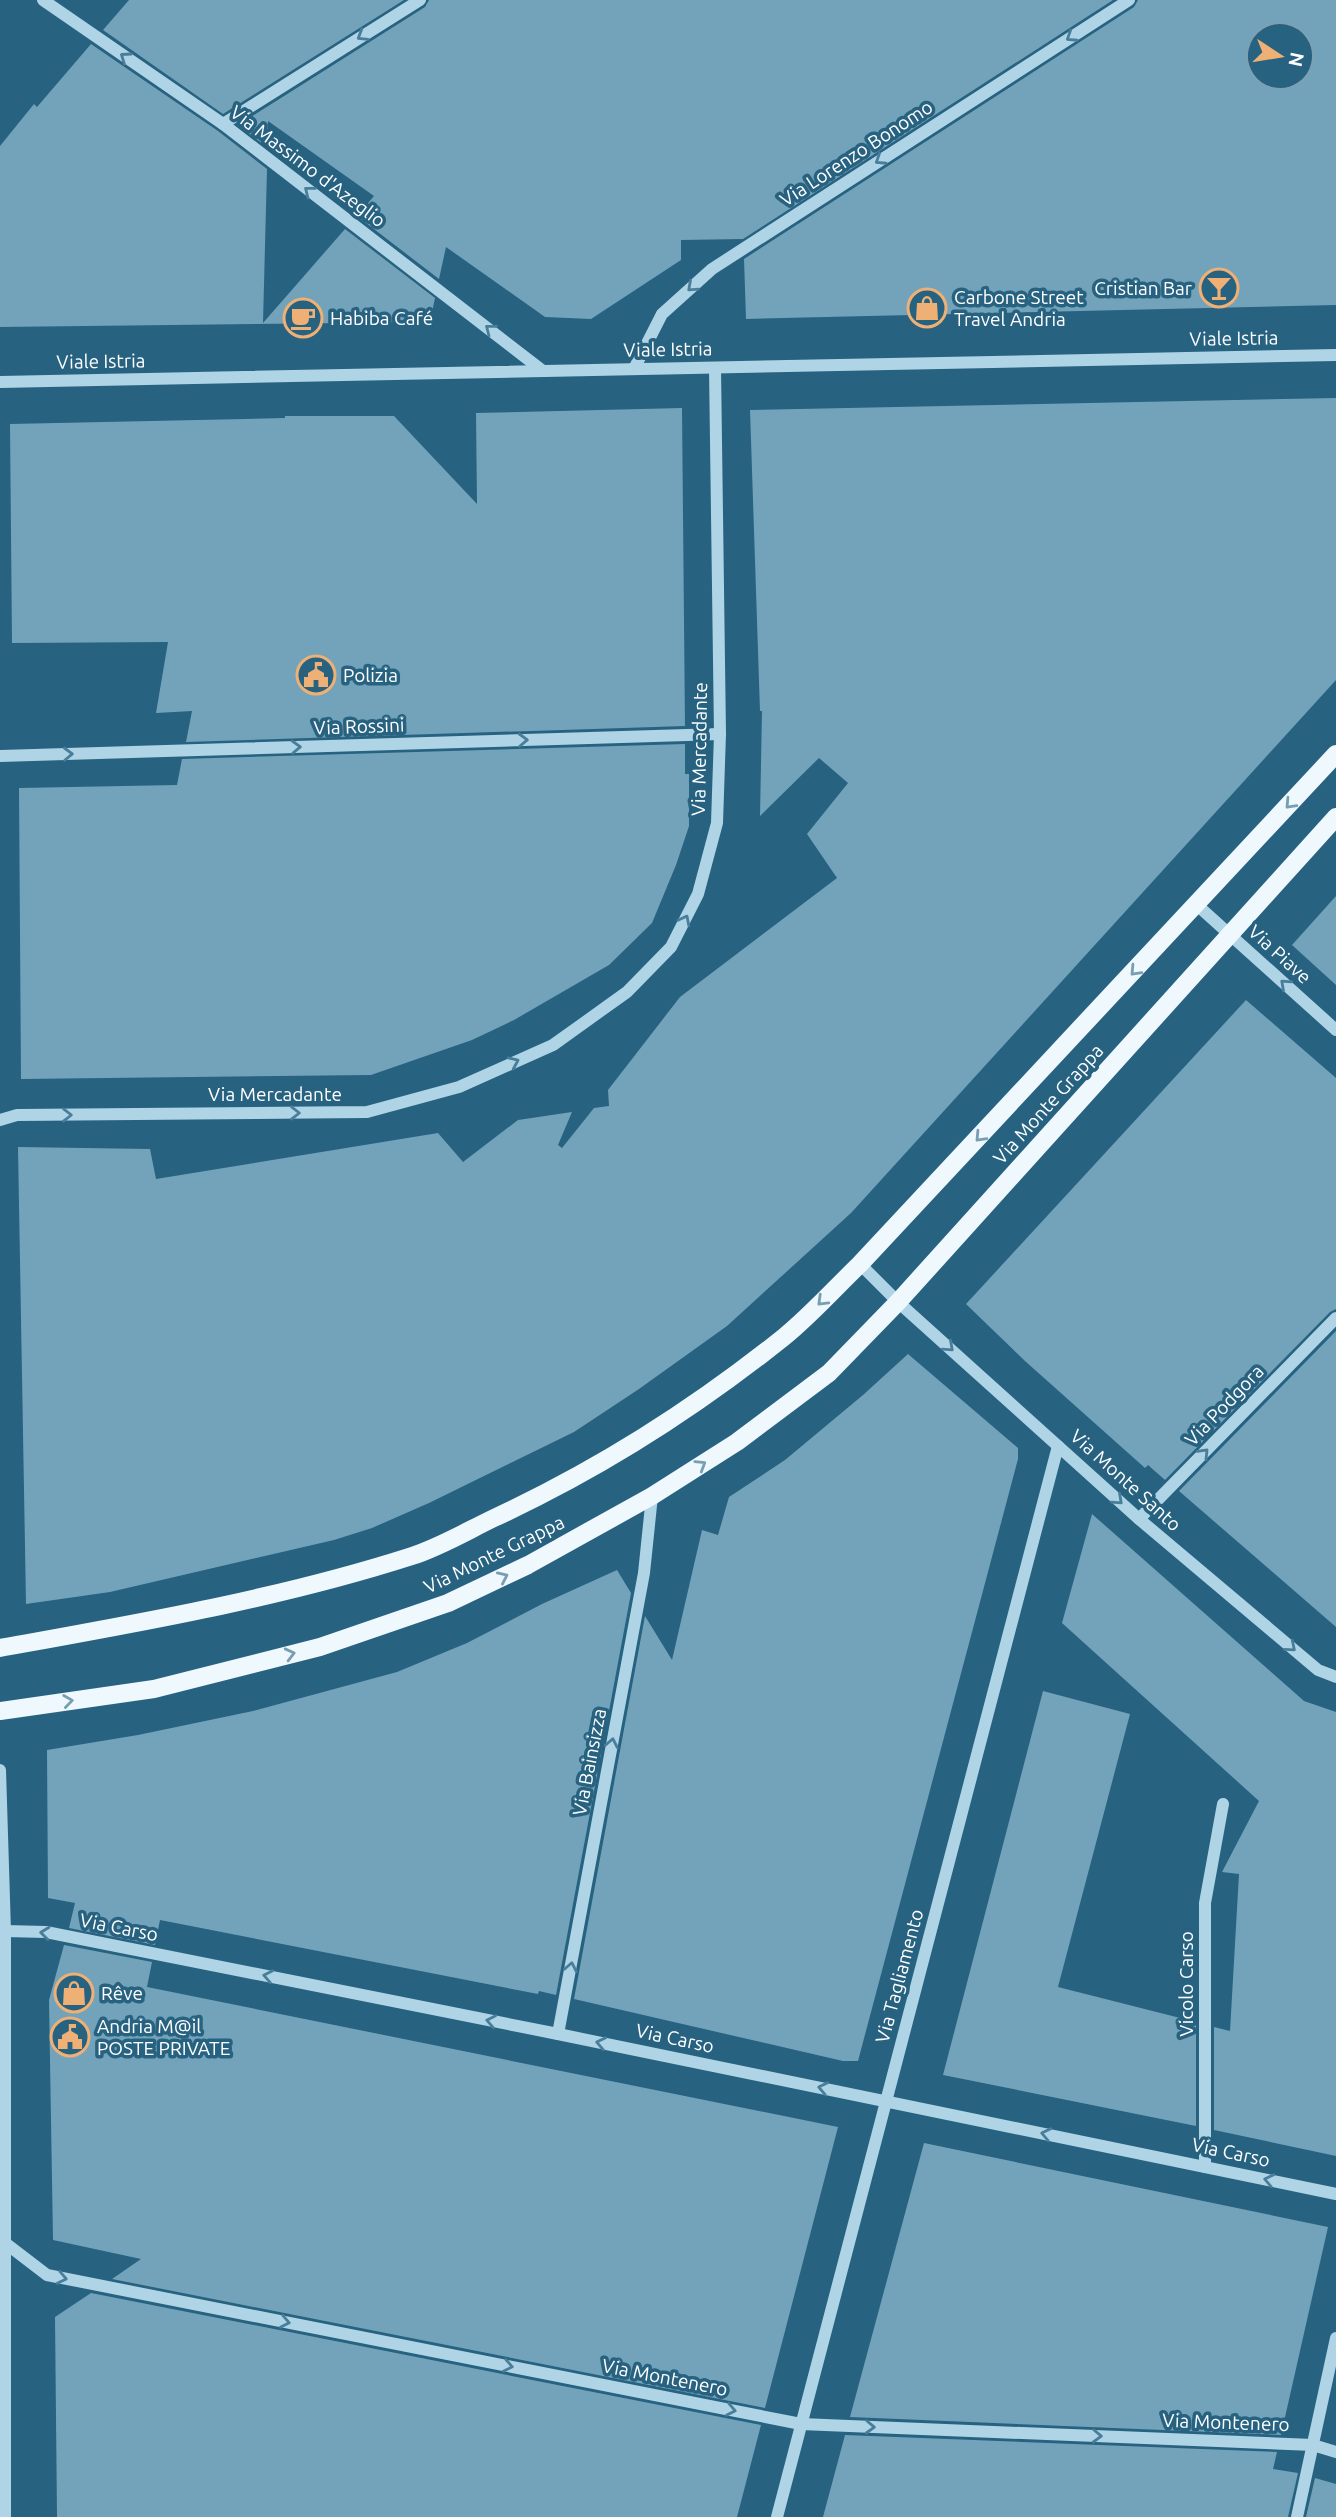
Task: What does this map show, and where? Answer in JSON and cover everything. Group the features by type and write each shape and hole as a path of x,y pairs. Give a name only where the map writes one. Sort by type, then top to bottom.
{"main road":[{"name":"Via Monte Grappa","path":"0,1648 137,1623 285,1590 414,1555 548,1493 637,1443 707,1395 786,1335 860,1264 1336,754"},
{"name":"Via Monte Grappa","path":"0,1711 154,1689 320,1647 448,1603 528,1565 652,1496 737,1442 829,1373 898,1302 1336,817"}],"street":[{"name":"Via Massimo d'Azeglio","path":"43,0 223,124 543,371"},
{"path":"223,124 420,0"},
{"name":"Via Lorenzo Bonomo","path":"634,369 662,314 712,269 1129,0"},
{"name":"Viale Istria","path":"0,382 1336,355"},
{"name":"Via Mercadante","path":"0,1121 17,1115 367,1112 459,1087 553,1045 627,992 671,947 698,894 717,823 720,734 715,368"},
{"name":"Via Rossini","path":"0,756 720,734"},
{"path":"1197,905 1230,934"},
{"name":"Via Piave","path":"1230,934 1336,1030"},
{"path":"860,1264 898,1302"},
{"name":"Via Monte Santo","path":"898,1302 1139,1519 1318,1670 1336,1677"},
{"name":"Via Podgora","path":"1139,1519 1336,1318"},
{"name":"Via Tagliamento","path":"777,2517 1058,1446"},
{"name":"Via Bainsizza","path":"558,2034 644,1573 652,1496"},
{"path":"0,1770 5,2517"},
{"name":"Vicolo Carso","path":"1205,2167 1205,1903 1223,1804"},
{"name":"Via Carso","path":"3,1935 46,1932 1336,2194"},
{"name":"Via Montenero","path":"2,2241 47,2275 802,2424 1313,2445 1336,2452"},
{"path":"1297,2517 1336,2338"}],"building":[{"path":"129,0 404,0 223,114 103,30"},
{"path":"429,0 1113,0 743,239 681,240 681,260 591,319 545,317 446,247 439,279 357,216 374,196 268,121 267,147 238,125 425,7"},
{"path":"1138,0 1336,0 1336,305 746,319 744,259 1134,7"},
{"path":"91,44 218,131 267,169 263,323 345,229 435,298 430,322 0,327 0,146 34,104 37,107"},
{"path":"1336,398 1336,680 851,1213 727,1326 639,1389 574,1432 429,1503 372,1528 334,1540 110,1592 26,1604 18,1147 150,1149 156,1179 438,1133 463,1162 518,1120 572,1112 558,1145 562,1148 594,1108 609,1106 608,1090 680,997 837,878 807,834 848,783 819,758 760,816 762,711 750,410"},
{"path":"682,408 685,726 186,742 192,711 156,713 168,642 12,643 10,424 285,416 394,416 477,504 476,413"},
{"path":"685,744 685,774 689,774 689,826 652,923 609,965 514,1020 472,1040 371,1075 21,1079 19,788 177,785 182,759"},
{"path":"1336,896 1336,985 1292,945"},
{"path":"1246,1000 1336,1078 1336,1309 1330,1312 1165,1480 1148,1465 1145,1468 1025,1361 966,1304"},
{"path":"1336,1331 1336,1627 1179,1491"},
{"path":"908,1354 1018,1448 1018,1459 858,2061 843,2061 574,1999 645,1616 672,1660 702,1530 718,1535 729,1497 785,1460"},
{"path":"1092,1514 1304,1701 1336,1712 1336,2156 1214,2130 1214,2027 1230,2031 1239,1874 1222,1872 1259,1801 1062,1623"},
{"path":"617,1570 631,1593 556,1995 539,1991 538,1994 160,1920 155,1945 69,1928 75,1903 48,1898 47,1750 138,1735 253,1711 397,1672 467,1643 542,1604"},
{"path":"1043,1691 1130,1714 1058,1987 1196,2022 1196,2126 943,2075"},
{"path":"64,1945 152,1962 147,1987 838,2127 765,2408 112,2279 141,2259 53,2240 49,2000"},
{"path":"924,2143 1328,2227 1281,2435 850,2417"},
{"path":"91,2293 761,2425 737,2517 57,2517 55,2317"},
{"path":"845,2435 1277,2452 1273,2469 1298,2473 1288,2517 823,2517"},
{"path":"1315,2478 1336,2484 1336,2517 1306,2517"}],"place":[{"name":"Cristian Bar","path":"1219,288"},
{"name":"Carbone Street Travel Andria","path":"927,308"},
{"name":"Habiba Café","path":"303,318"},
{"name":"Polizia","path":"316,675"},
{"name":"Rêve","path":"74,1993"},
{"name":"Andria M@il POSTE PRIVATE","path":"70,2037"}]}
